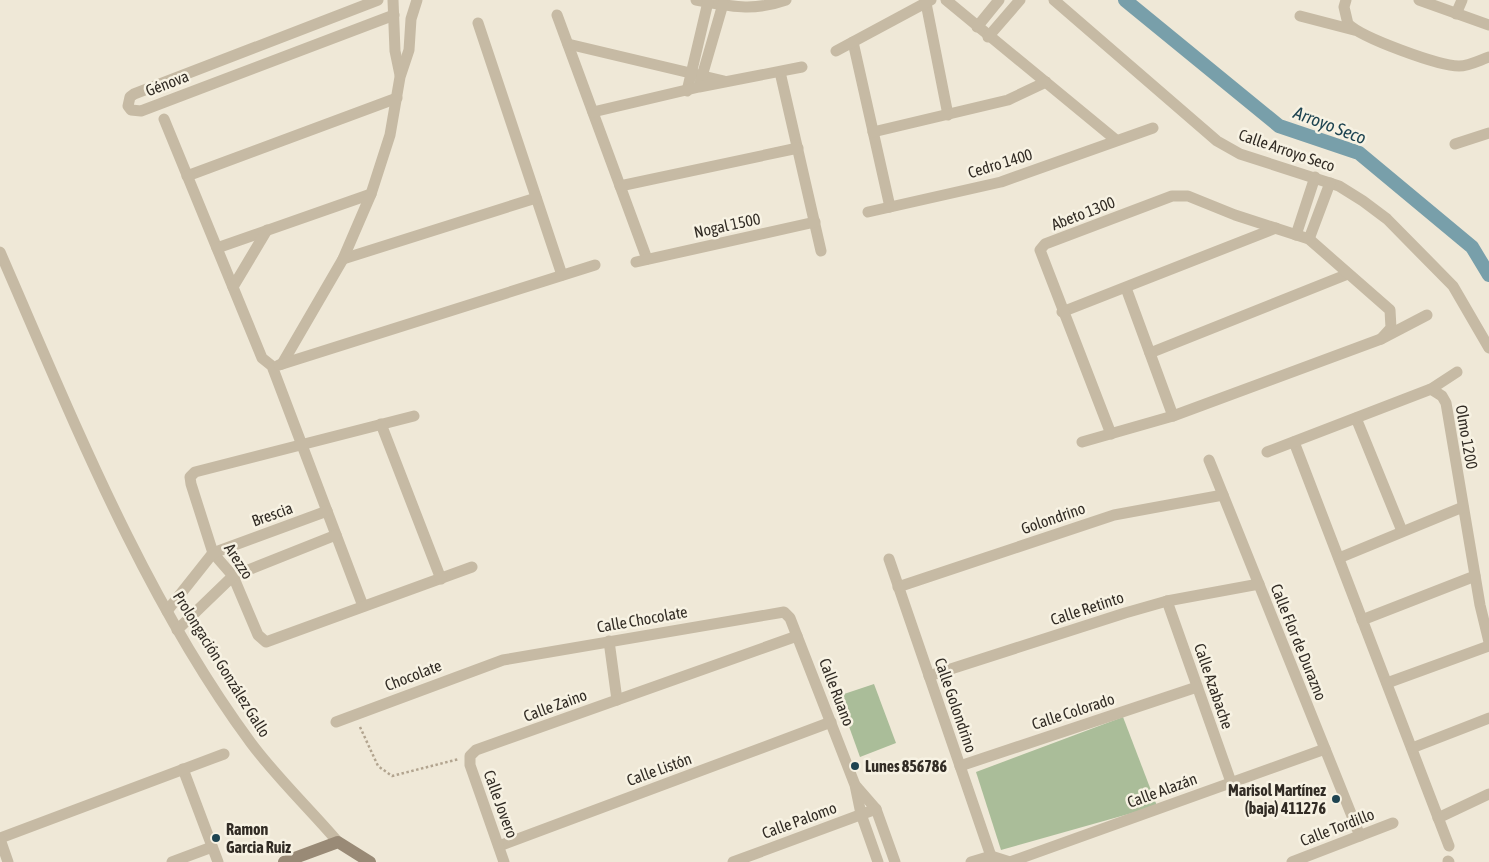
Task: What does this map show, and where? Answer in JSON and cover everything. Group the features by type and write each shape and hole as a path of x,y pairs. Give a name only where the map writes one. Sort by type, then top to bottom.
{"street":[{"name":"Génova","path":"378,0 159,84 130,97 128,106 136,112 394,15"},
{"path":"393,0 395,51 400,77"},
{"path":"363,606 302,443 277,365 343,259 372,194 390,135 400,77 409,50 411,20 417,0"},
{"path":"696,0 750,8 768,6 786,0"},
{"path":"946,0 976,27 1116,140"},
{"path":"976,27 999,0"},
{"path":"988,36 1020,0"},
{"name":"Calle Arroyo Seco","path":"1054,0 1217,141 1240,154 1330,182 1371,207 1424,254 1453,286 1489,348"},
{"path":"1346,0 1344,7 1345,16 1348,24 1354,30"},
{"path":"1419,0 1441,4 1456,14 1489,24"},
{"path":"1456,14 1462,0"},
{"path":"686,91 708,2"},
{"path":"836,51 928,2 948,115"},
{"path":"593,112 686,91 700,81 723,4"},
{"name":"Nogal 1500","path":"557,15 620,186 641,260 815,222"},
{"path":"1300,16 1354,30 1444,64 1459,66 1489,57"},
{"path":"478,23 562,275"},
{"path":"272,41 278,58"},
{"path":"853,42 890,207"},
{"path":"568,44 690,73 700,81 728,82 802,67"},
{"path":"780,72 821,251"},
{"path":"873,132 1008,100 1046,82"},
{"path":"159,84 165,102"},
{"path":"188,176 397,98"},
{"path":"164,119 262,358 277,365 595,265"},
{"name":"Cedro 1400","path":"868,212 1001,182 1153,128"},
{"path":"1455,144 1489,133"},
{"path":"620,186 798,148"},
{"path":"1296,235 1315,177"},
{"path":"1309,239 1330,182"},
{"path":"217,248 372,194"},
{"name":"Abeto 1300","path":"1110,434 1040,256 1040,250 1045,244 1180,194 1309,239 1390,310 1391,328 1380,339"},
{"path":"343,259 536,198"},
{"path":"1062,312 1276,228"},
{"path":"233,288 267,230"},
{"name":"Prolongación González Gallo","path":"0,252 88,453 177,630 252,743 338,842 370,862"},
{"path":"1150,353 1348,274"},
{"path":"1126,288 1173,416"},
{"path":"1082,442 1173,416 1380,339 1427,315"},
{"path":"1267,452 1431,389 1457,372"},
{"name":"Olmo 1200","path":"1431,389 1442,396 1446,403 1462,507 1475,576 1484,604 1486,620"},
{"name":"Arezzo","path":"414,416 200,470 190,477 213,553 233,576 258,636 266,642 472,567"},
{"path":"1356,418 1402,532"},
{"path":"381,424 441,578"},
{"path":"1294,442 1449,846"},
{"name":"Calle Flor de Durazno","path":"1209,460 1360,836"},
{"name":"Golondrino","path":"898,587 1114,515 1223,495"},
{"path":"1339,558 1462,507"},
{"name":"Brescia","path":"213,553 327,511"},
{"path":"177,630 233,576 336,535"},
{"path":"167,611 213,553"},
{"name":"Calle Golondrino","path":"889,559 992,859"},
{"path":"1362,620 1475,576"},
{"name":"Calle Retinto","path":"929,676 1167,601 1259,584"},
{"name":"Calle Azabache","path":"1167,601 1231,782"},
{"name":"Calle Chocolate","path":"503,660 780,611 787,613"},
{"name":"Calle Ruano","path":"787,613 855,784 861,814 878,862"},
{"path":"1387,683 1489,644 1486,620"},
{"name":"Calle Zaino","path":"470,756 476,750 797,636"},
{"path":"609,641 617,700"},
{"name":"Chocolate","path":"336,722 503,660"},
{"name":"Calle Colorado","path":"960,766 1197,687"},
{"path":"1412,748 1489,718"},
{"name":"Calle Listón","path":"499,846 831,722"},
{"name":"Calle Alazán","path":"992,859 1010,862 1325,748"},
{"path":"8,862 0,839 224,754"},
{"name":"Calle Jovero","path":"470,756 470,766 504,862"},
{"path":"183,769 218,862"},
{"name":"Calle Ruano","path":"855,784 876,809 894,862"},
{"path":"1438,818 1489,794"},
{"name":"Calle Palomo","path":"733,862 876,809"},
{"name":"Calle Tordillo","path":"1292,862 1393,823"},
{"path":"284,862 338,842"},
{"path":"172,862 212,846"},
{"path":"971,862 992,859"}],"path":[{"path":"354,715 378,766 392,776 470,756"}],"green space":[{"path":"874,684 896,743 860,757 838,696"},
{"path":"1123,717 1157,806 1001,850 976,772"}],"waterway":[{"name":"Arroyo Seco","path":"1125,0 1279,126 1359,153 1472,247 1489,275"}],"place":[{"name":"Lunes 856786","path":"855,766"},
{"name":"Marisol Martínez (baja) 411276","path":"1336,799"},
{"name":"Ramon Garcia Ruiz","path":"216,838"}]}
